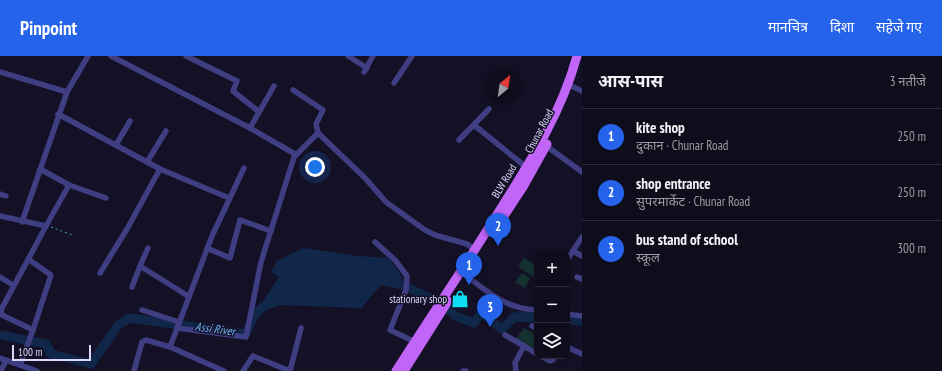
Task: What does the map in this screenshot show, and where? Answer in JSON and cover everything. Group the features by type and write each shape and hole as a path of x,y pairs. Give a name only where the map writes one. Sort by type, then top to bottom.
{"main road":[{"name":"BLW Road","path":"400,371 415,342 439,310 463,273 475,250 508,203 526,167 543,144 575,88 577,56"},
{"path":"575,88 582,60"},
{"name":"Chunar Road","path":"463,273 508,203 543,144"},
{"path":"400,371 439,310"}],"street":[{"path":"22,222 58,114 67,92 88,56"},
{"path":"111,56 250,128 295,154 295,156"},
{"path":"186,56 237,81 233,91 258,111"},
{"path":"348,56 366,70 373,56"},
{"path":"394,83 412,56"},
{"path":"0,72 67,92"},
{"path":"250,128 258,111 274,86"},
{"path":"293,90 323,110 316,124 318,133 365,178 386,202 425,230 435,235 467,244 475,250"},
{"path":"459,140 489,109"},
{"path":"58,114 160,169 229,198"},
{"path":"116,145 130,121"},
{"path":"474,125 526,167"},
{"path":"148,162 166,131"},
{"path":"142,310 178,325 246,337 261,262 295,156 318,133"},
{"path":"543,144 582,172"},
{"path":"170,347 207,248 244,168"},
{"path":"40,169 69,185 106,198"},
{"path":"100,273 127,229 160,169"},
{"path":"33,330 0,313 13,285 69,185"},
{"path":"0,216 46,226"},
{"path":"207,248 230,258 240,220 271,231"},
{"path":"570,256 582,237"},
{"path":"375,242 401,267 407,276 406,287 390,328 415,342"},
{"path":"132,287 148,248"},
{"path":"573,251 582,256"},
{"path":"20,364 51,275 28,259"},
{"path":"140,266 188,296"},
{"path":"463,273 496,298 523,310 534,310"},
{"path":"0,277 13,285"},
{"path":"570,314 582,316"},
{"path":"243,371 253,356 290,371 301,328"},
{"path":"505,335 534,352"},
{"path":"134,371 142,342 146,340 170,347 224,371"},
{"path":"516,371 515,364 524,346"},
{"path":"570,348 582,354"},
{"path":"1,371 3,359 37,371"}],"path":[{"path":"46,226 72,235"}],"green space":[{"path":"524,258 534,264 534,277 518,267"},
{"path":"522,273 530,278 525,288 515,282"},
{"path":"524,328 534,333 533,350 515,340"}],"water":[{"path":"303,248 358,256 389,258 403,279 382,284 361,308 280,305 255,314 279,277 271,272 277,261"}],"waterway":[{"name":"Assi River","path":"378,280 400,284 434,300"},
{"name":"Assi River","path":"0,335 46,344 51,354 91,364 118,325 130,318 246,334 255,314 263,307"},
{"name":"Assi River","path":"447,308 455,316 474,323 481,313 502,329 514,317 534,318"},
{"path":"518,312 534,314"},
{"name":"Assi River","path":"570,320 582,321"}],"place":[{"name":"shop entrance","path":"498,246"},
{"name":"kite shop","path":"469,285"},
{"name":"stationary shop","path":"460,299"},
{"name":"bus stand of school","path":"490,327"}]}
